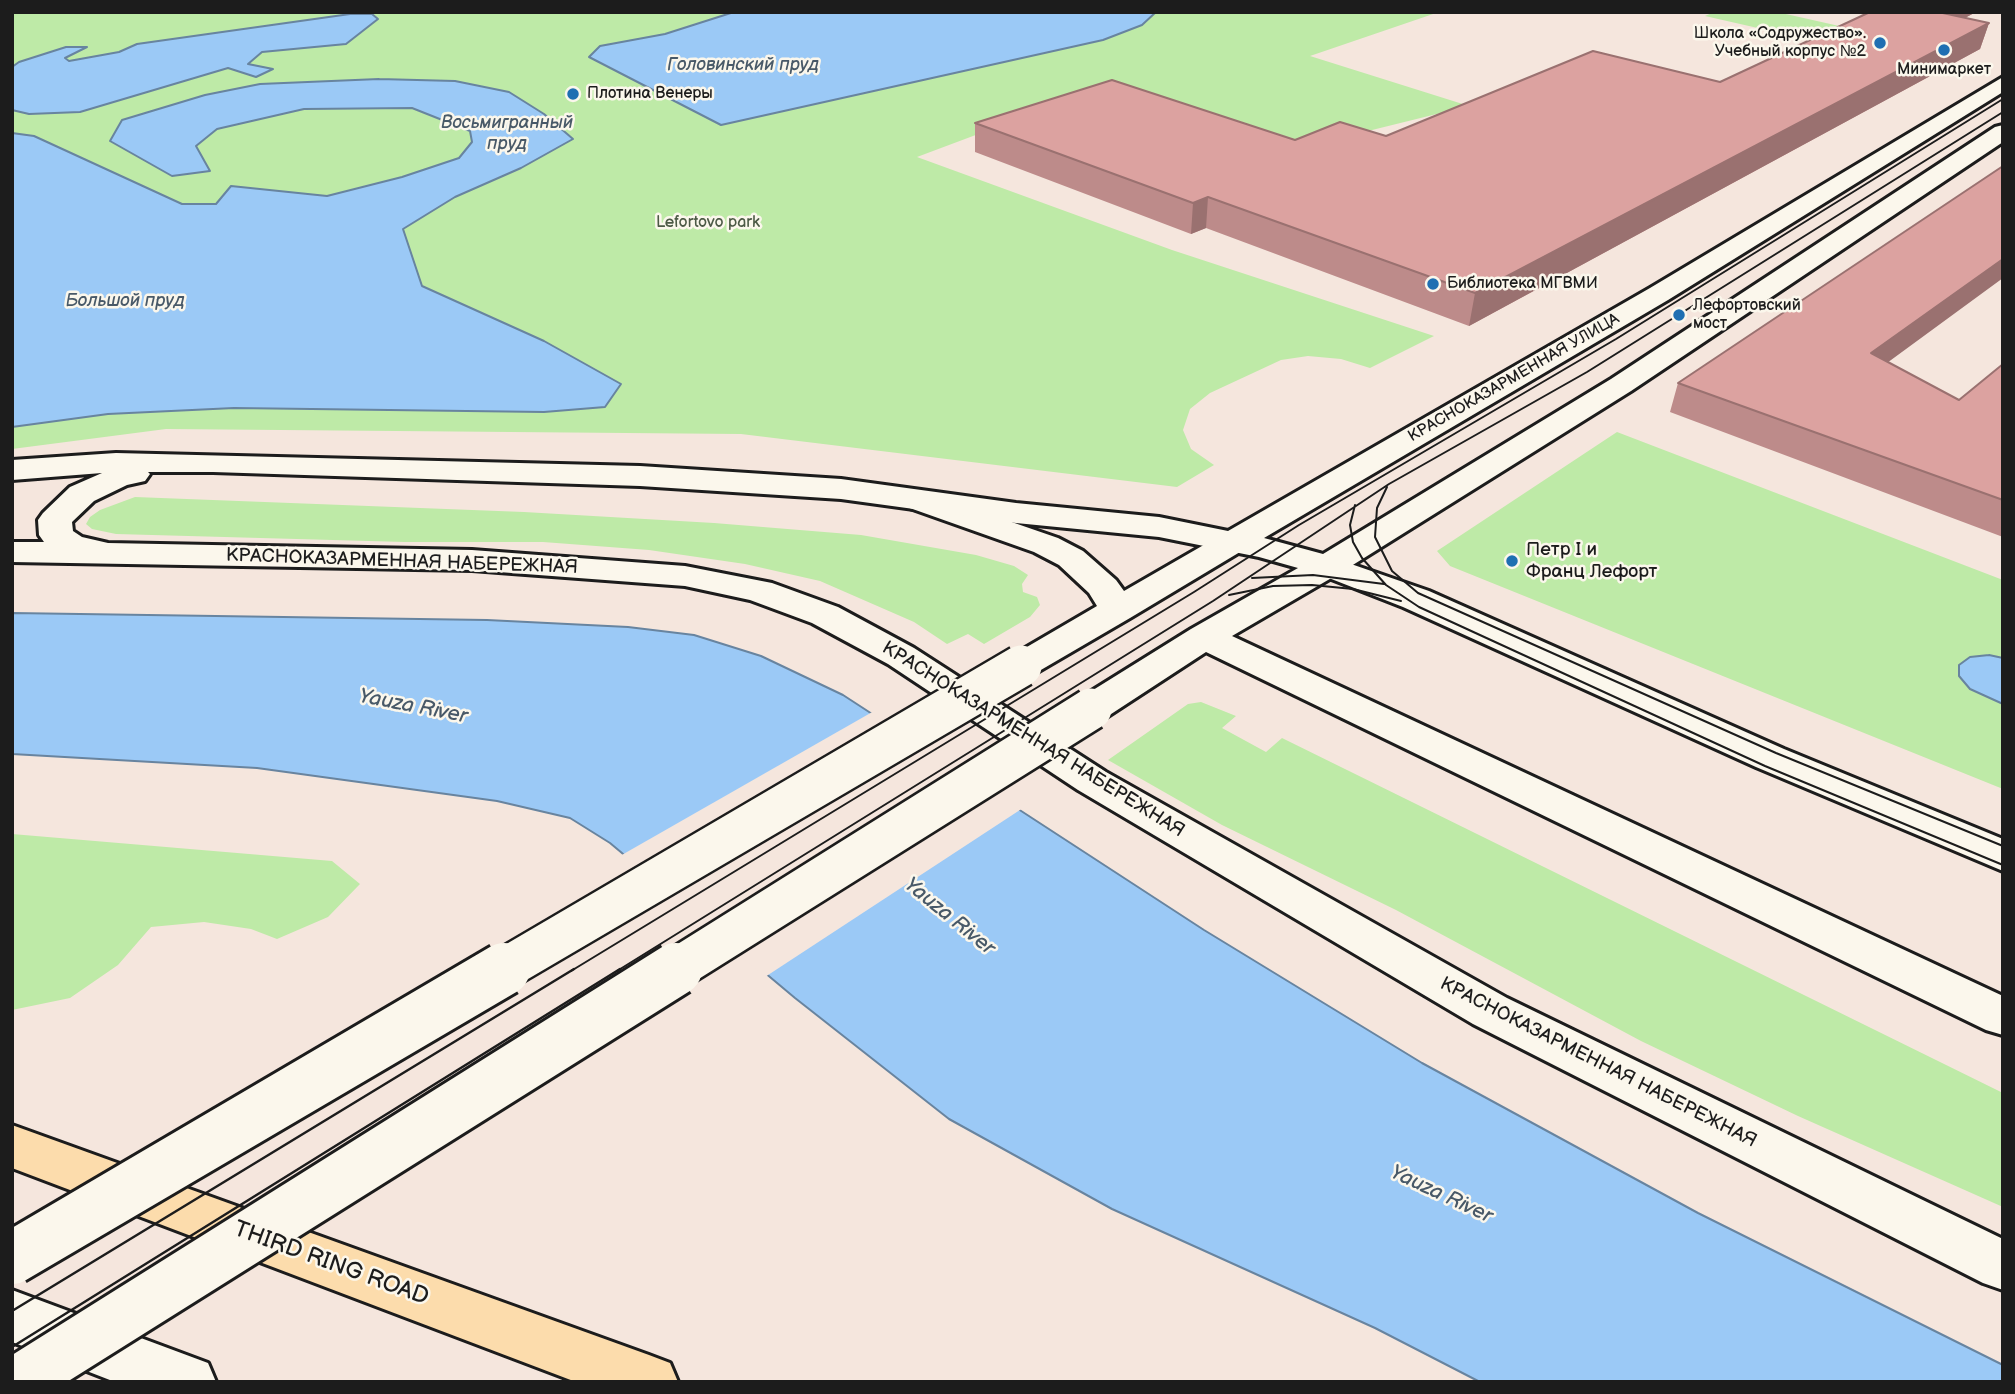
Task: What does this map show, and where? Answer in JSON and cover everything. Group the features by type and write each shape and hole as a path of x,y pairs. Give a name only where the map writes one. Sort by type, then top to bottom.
{"main road":[{"name":"КРАСНОКАЗАРМЕННАЯ УЛИЦА","path":"12,1258 1659,294 2003,83"},
{"path":"18,1382 1204,637 1328,566 1621,384 2003,132"},
{"path":"12,470 116,463 213,463 640,476 841,489 1159,527 1328,566 1416,599 1770,758 2003,856"},
{"path":"117,556 71,545 56,535 55,520 82,494 118,477 213,463"},
{"path":"919,500 1046,545 1071,558 1104,587 1117,610"},
{"name":"КРАСНОКАЗАРМЕННАЯ НАБЕРЕЖНАЯ","path":"12,552 117,556 471,560 685,576 759,591 825,615 901,656 1092,781 1490,1011 2003,1266"},
{"path":"1204,637 2003,1017"},
{"name":"THIRD RING ROAD","path":"12,1146 649,1382"},
{"path":"12,1315 187,1382"}],"green space":[{"name":"Lefortovo park","path":"12,12 1439,12 1310,56 1469,106 1259,158 1093,91 917,157 1172,250 1434,336 1370,368 1341,359 1308,356 1281,360 1210,393 1190,409 1183,430 1191,449 1214,465 1177,487 741,434 166,429 12,449"},
{"path":"1714,12 1777,12 1857,30 1828,44 1705,16"},
{"path":"1617,432 2003,580 2003,789 1450,566 1437,551"},
{"path":"135,497 524,512 861,535 976,555 1014,566 1028,575 1022,584 1023,592 1037,597 1040,605 1030,617 984,644 968,634 947,644 914,622 820,581 745,564 649,550 543,542 405,542 116,534 92,529 86,524 90,517 100,510"},
{"path":"1201,702 1236,716 1222,728 1266,752 1282,738 2003,1093 2003,1207 1798,1116 1641,1041 1396,910 1222,825 1108,760 1188,704"},
{"path":"12,834 332,861 360,884 328,917 277,939 251,929 204,922 151,927 118,965 70,998 12,1010"}],"water":[{"name":"Головинский пруд","path":"734,12 1156,12 1142,25 1103,40 721,125 589,57 600,46 665,34"},
{"path":"350,14 372,14 378,19 346,44 262,52 248,64 273,69 256,77 228,68 80,112 29,114 12,110 12,67 19,62 66,47 87,47 65,58 69,61 119,52 137,44"},
{"name":"Большой пруд","path":"379,79 455,81 509,92 544,114 573,139 521,168 455,197 403,229 422,286 544,341 621,384 605,407 544,412 234,408 108,414 12,427 12,133 34,136 182,204 216,204 231,186 327,196 402,177 459,158 472,142 470,131 412,108 304,109 217,129 196,146 210,171 172,176 110,141 122,120 205,95 260,84"},
{"name":"Yauza River","path":"12,613 487,620 628,627 694,635 761,656 843,695 1204,930 1422,1063 1698,1213 2003,1365 2003,1382 1480,1382 1375,1328 1112,1209 949,1119 795,998 610,843 570,818 497,801 257,768 12,754"},
{"path":"1989,655 2003,658 2003,704 1970,689 1959,676 1959,665 1970,657"}],"pier":[{"path":"874,711 1023,808 765,977 620,856"}],"building":[{"path":"1870,12 1938,12 1989,23 1475,293 1208,197 1193,203 975,123 1112,80 1295,140 1340,122 1386,136 1593,51 1720,82"},
{"path":"2003,166 2003,259 1871,353 1959,400 2003,364 2003,500 1678,383"}],"tram line":[{"path":"571,971 1194,592 1299,525 1616,339 2003,99"},
{"path":"1355,507 1389,484 1587,372 2003,112"},
{"path":"1387,487 1377,508 1375,537 1392,571 1418,593 1776,753 2003,846"},
{"path":"617,971 1213,601 1355,507"},
{"path":"1355,507 1350,525 1353,542 1362,558 1386,585 1419,607 1765,766 2003,865"},
{"path":"1252,578 1313,575 1384,584"},
{"path":"1229,595 1273,586 1312,585 1353,589 1401,601"},
{"path":"12,1311 574,969"},
{"path":"12,1347 620,969"}],"place":[{"name":"Школа «Содружество». Учебный корпус №2","path":"1880,43"},
{"name":"Минимаркет","path":"1944,50"},
{"name":"Плотина Венеры","path":"573,94"},
{"name":"Библиотека МГВМИ","path":"1433,284"},
{"name":"Лефортовский мост","path":"1679,315"},
{"name":"Петр I и Франц Лефорт","path":"1512,561"}],"water label":[{"name":"Восьмигранный пруд","path":"507,133"}]}
